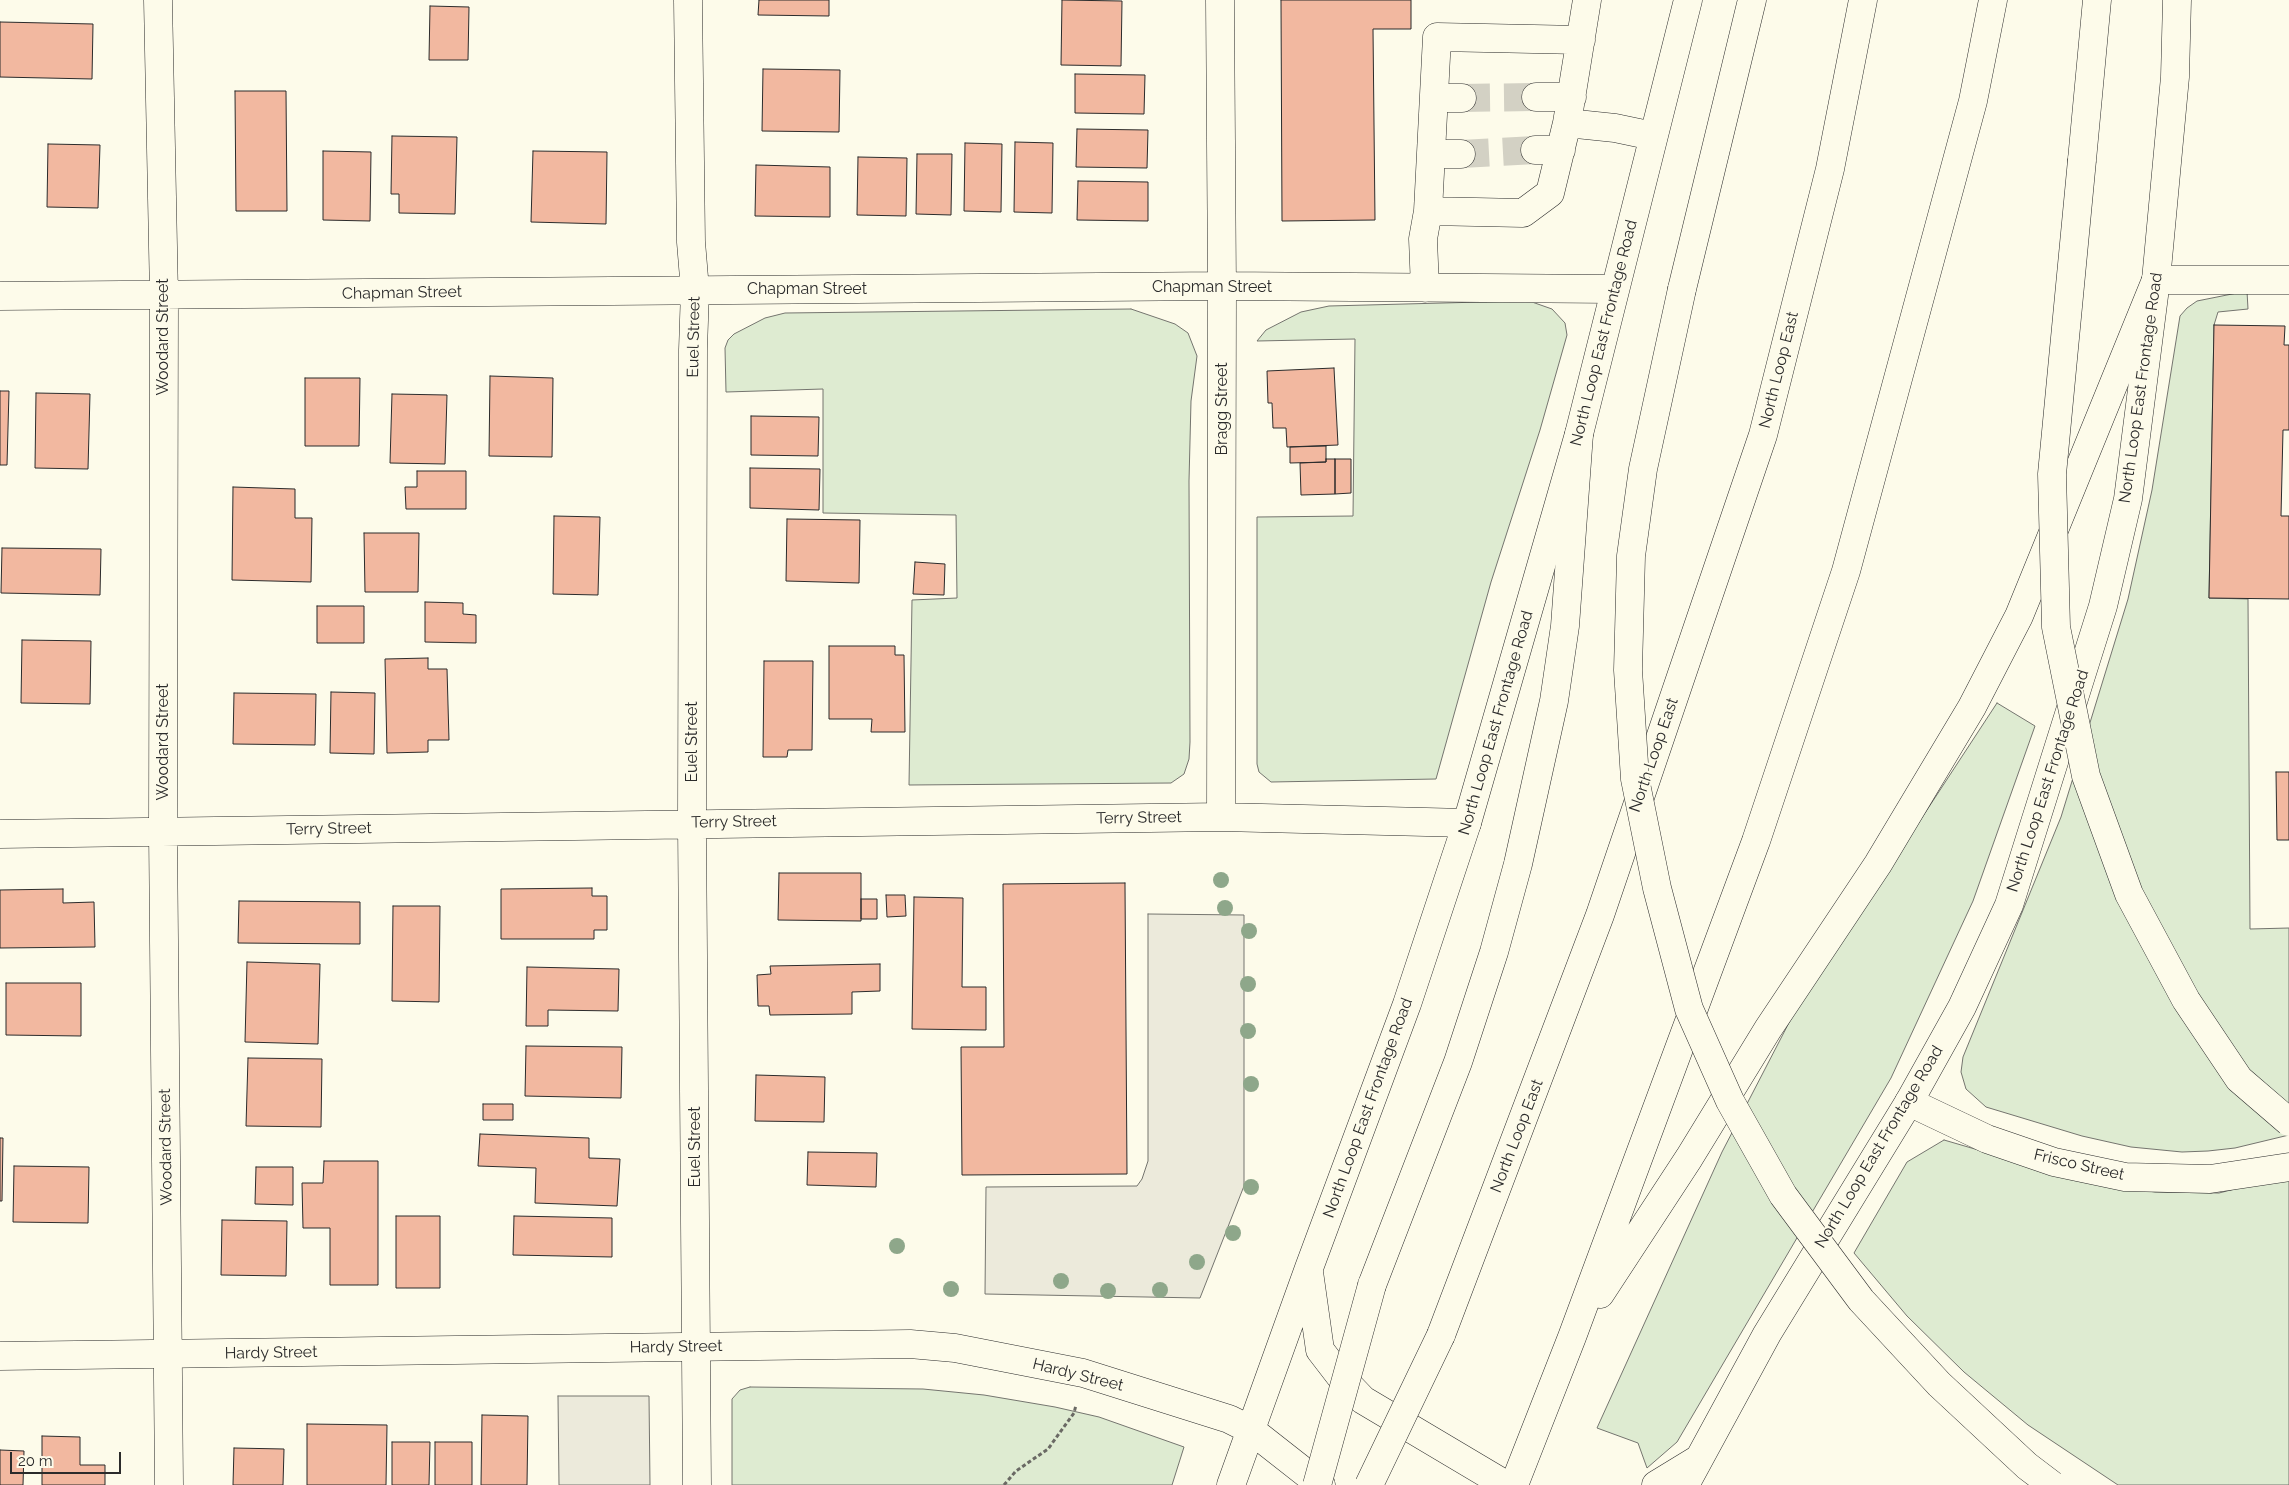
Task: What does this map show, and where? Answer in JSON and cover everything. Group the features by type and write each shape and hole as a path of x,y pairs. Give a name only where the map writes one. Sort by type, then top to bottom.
{"main road":[{"name":"Woodard Street","path":"158,0 164,296 163,832 169,1485"},
{"name":"Euel Street","path":"688,0 691,242 695,290 693,350 692,823 697,1485"},
{"name":"Bragg Street","path":"1220,0 1222,286 1221,817"},
{"path":"1428,211 1523,213 1550,193 1548,150 1568,123 1587,0"},
{"name":"North Loop East Frontage Road","path":"1231,1485 1407,1004 1467,823 1579,434 1688,0"},
{"path":"1752,0 1682,289 1642,469 1631,556 1628,670 1635,779 1657,888 1689,1009 1730,1101 1783,1195 1861,1300 1939,1384 2027,1466 2052,1485"},
{"name":"North Loop East","path":"1369,1485 1441,1335 1600,915 1762,435 1830,170 1862,0"},
{"path":"1514,1485 1572,1337 1756,842 1846,571 1973,101 1993,0"},
{"path":"2097,0 2052,474 2056,627 2084,767 2129,894 2186,1000 2239,1079 2289,1122"},
{"name":"North Loop East Frontage Road","path":"1684,1485 1767,1334 1909,1102 1962,1007 2009,905 2103,606 2128,499 2156,280 2175,77 2177,0"},
{"path":"1425,288 1423,239 1428,211 1437,37 1581,40"},
{"path":"1536,97 1572,97"},
{"path":"1434,98 1462,98"},
{"path":"1568,123 1615,128 1653,136"},
{"path":"1431,154 1461,154"},
{"path":"1572,1337 1689,1158 1768,1030 1878,864 1972,707 2019,616 2156,280 2289,280"},
{"name":"Chapman Street","path":"0,296 1222,286 1614,289"},
{"path":"1319,1485 1372,1285 1458,1062 1494,952 1518,864 1557,683 1565,626 1579,434"},
{"name":"Terry Street","path":"0,834 1221,817 1467,823"},
{"name":"Frisco Street","path":"1909,1102 1987,1139 2054,1162 2125,1177 2210,1179 2289,1167"},
{"path":"1309,1268 1320,1350 1340,1376 1363,1400 1506,1485"},
{"name":"Hardy Street","path":"0,1356 910,1344 955,1348 1083,1373 1229,1419 1251,1430 1319,1485"},
{"path":"1656,1485 1699,1459"}],"path":[{"path":"1004,1485 1016,1471 1048,1448 1074,1413 1083,1373"}],"green space":[{"path":"2247,291 2248,309 2218,312 2214,325 2209,598 2248,599 2250,929 2289,928 2289,1135 2235,1148 2208,1151 2182,1152 2131,1147 2082,1136 1986,1107 1966,1089 1961,1072 1963,1057 2061,817 2128,599 2152,490 2180,316 2197,301"},
{"path":"1532,302 1552,309 1565,323 1567,335 1540,430 1491,582 1436,779 1271,782 1259,772 1257,764 1257,517 1353,516 1355,339 1257,341 1266,330 1301,312 1329,306"},
{"path":"1131,309 1175,324 1188,333 1197,356 1191,401 1189,481 1190,742 1189,759 1184,774 1171,783 909,785 912,600 957,598 956,515 823,513 823,389 726,392 725,348 728,340 734,334 765,318 785,313"},
{"path":"1997,703 2035,726 1973,901 1891,1078 1677,1442 1647,1468 1638,1443 1597,1428 1722,1152 1794,1013"},
{"path":"1944,1140 2088,1182 2155,1192 2219,1193 2289,1175 2289,1485 2118,1485 2028,1425 1964,1372 1907,1316 1854,1253 1907,1162"},
{"path":"750,1387 923,1389 984,1395 1055,1407 1099,1417 1184,1447 1172,1485 732,1485 732,1399 740,1390"}],"shaded area":[{"path":"1148,914 1244,915 1244,1186 1200,1298 985,1294 986,1187 1137,1186 1142,1179 1148,1161"},
{"path":"558,1396 649,1396 650,1485 559,1485"}],"building":[{"path":"759,0 829,0 829,16 758,15"},
{"path":"1062,0 1122,1 1121,66 1061,65"},
{"path":"1281,0 1411,0 1411,29 1373,29 1375,220 1282,221"},
{"path":"430,6 469,7 468,60 429,60"},
{"path":"0,22 93,24 92,79 0,77"},
{"path":"763,69 840,70 839,132 762,131"},
{"path":"1075,74 1145,75 1144,114 1075,113"},
{"path":"235,91 286,91 287,211 236,211"},
{"path":"1077,129 1148,130 1147,168 1076,167"},
{"path":"392,136 457,137 455,214 399,213 399,194 391,194"},
{"path":"1015,142 1053,143 1052,213 1014,212"},
{"path":"965,143 1002,144 1001,212 964,211"},
{"path":"48,144 100,145 98,208 47,207"},
{"path":"323,151 371,152 370,221 323,220"},
{"path":"533,151 607,152 606,224 531,222"},
{"path":"917,154 952,154 951,215 916,214"},
{"path":"858,157 907,158 906,216 857,215"},
{"path":"756,165 830,167 830,217 755,216"},
{"path":"1078,181 1148,182 1148,221 1077,220"},
{"path":"2214,325 2285,326 2284,345 2289,345 2289,430 2283,430 2281,516 2289,516 2289,599 2209,598"},
{"path":"1334,368 1338,445 1287,447 1286,428 1273,428 1272,403 1268,403 1267,371"},
{"path":"490,376 553,378 552,457 489,456"},
{"path":"305,378 360,378 359,446 305,446"},
{"path":"0,391 9,391 7,465 0,465"},
{"path":"36,393 90,394 88,469 35,468"},
{"path":"392,394 447,395 445,464 390,463"},
{"path":"751,416 819,417 818,456 751,455"},
{"path":"1326,446 1326,462 1290,463 1290,447"},
{"path":"1326,459 1335,459 1335,494 1301,495 1300,463 1326,462"},
{"path":"1335,459 1351,459 1351,493 1335,494"},
{"path":"750,468 820,469 819,510 750,508"},
{"path":"417,471 466,471 466,509 406,509 405,487 417,487"},
{"path":"233,487 295,489 295,518 312,518 311,582 232,580"},
{"path":"554,516 600,517 598,595 553,594"},
{"path":"787,519 860,520 859,583 786,581"},
{"path":"364,533 419,533 418,592 365,592"},
{"path":"2,548 101,549 100,595 1,593"},
{"path":"915,562 945,564 944,595 913,594"},
{"path":"425,602 463,603 463,614 476,615 476,643 425,642"},
{"path":"317,606 364,606 364,643 317,643"},
{"path":"22,640 91,641 90,704 21,703"},
{"path":"829,646 895,646 895,655 904,655 905,732 871,732 872,719 829,719"},
{"path":"428,658 428,669 447,669 449,740 428,740 428,752 387,753 385,659"},
{"path":"764,661 813,661 812,750 788,750 787,757 763,757"},
{"path":"331,692 375,693 374,754 330,753"},
{"path":"234,693 316,694 315,745 233,744"},
{"path":"2276,772 2289,772 2289,840 2277,840"},
{"path":"779,873 861,873 861,921 778,920"},
{"path":"1125,883 1127,1174 962,1175 961,1047 1004,1047 1003,884"},
{"path":"592,888 592,896 607,896 607,930 594,930 594,939 501,939 501,889"},
{"path":"63,889 63,903 94,902 95,947 0,948 0,890"},
{"path":"886,895 905,895 906,916 887,917"},
{"path":"914,897 963,898 962,987 986,987 986,1030 912,1029"},
{"path":"861,899 877,899 877,919 861,919"},
{"path":"239,901 360,902 360,944 238,943"},
{"path":"393,906 440,906 439,1002 392,1001"},
{"path":"247,962 320,964 318,1044 245,1042"},
{"path":"880,964 880,991 852,992 852,1014 770,1015 769,1006 758,1006 757,975 771,974 770,966"},
{"path":"527,967 619,969 618,1011 548,1010 548,1026 526,1026"},
{"path":"6,983 81,983 81,1036 6,1035"},
{"path":"526,1046 622,1047 621,1098 525,1096"},
{"path":"248,1058 322,1059 321,1127 246,1126"},
{"path":"756,1075 825,1077 824,1122 755,1121"},
{"path":"483,1104 513,1104 513,1120 483,1120"},
{"path":"480,1134 589,1138 589,1158 620,1159 617,1206 535,1203 536,1168 478,1166"},
{"path":"0,1138 3,1138 2,1201 0,1201"},
{"path":"808,1152 877,1153 876,1187 807,1185"},
{"path":"324,1161 378,1161 378,1285 330,1285 330,1228 303,1228 302,1183 323,1183"},
{"path":"14,1166 89,1167 88,1223 13,1222"},
{"path":"256,1167 293,1167 293,1205 255,1204"},
{"path":"396,1216 440,1216 440,1288 396,1288"},
{"path":"514,1216 612,1218 612,1257 513,1255"},
{"path":"222,1220 287,1221 286,1276 221,1275"},
{"path":"482,1415 528,1416 527,1485 481,1485"},
{"path":"307,1424 387,1425 386,1485 307,1485"},
{"path":"42,1436 80,1437 80,1465 105,1465 105,1485 42,1485"},
{"path":"392,1442 430,1442 429,1485 392,1485"},
{"path":"435,1442 472,1442 472,1485 435,1485"},
{"path":"234,1448 284,1449 283,1485 233,1485"},
{"path":"0,1450 24,1451 23,1485 0,1485"}],"tunnel":[{"path":"1462,98 1536,97"},
{"path":"1461,154 1535,150"}]}
